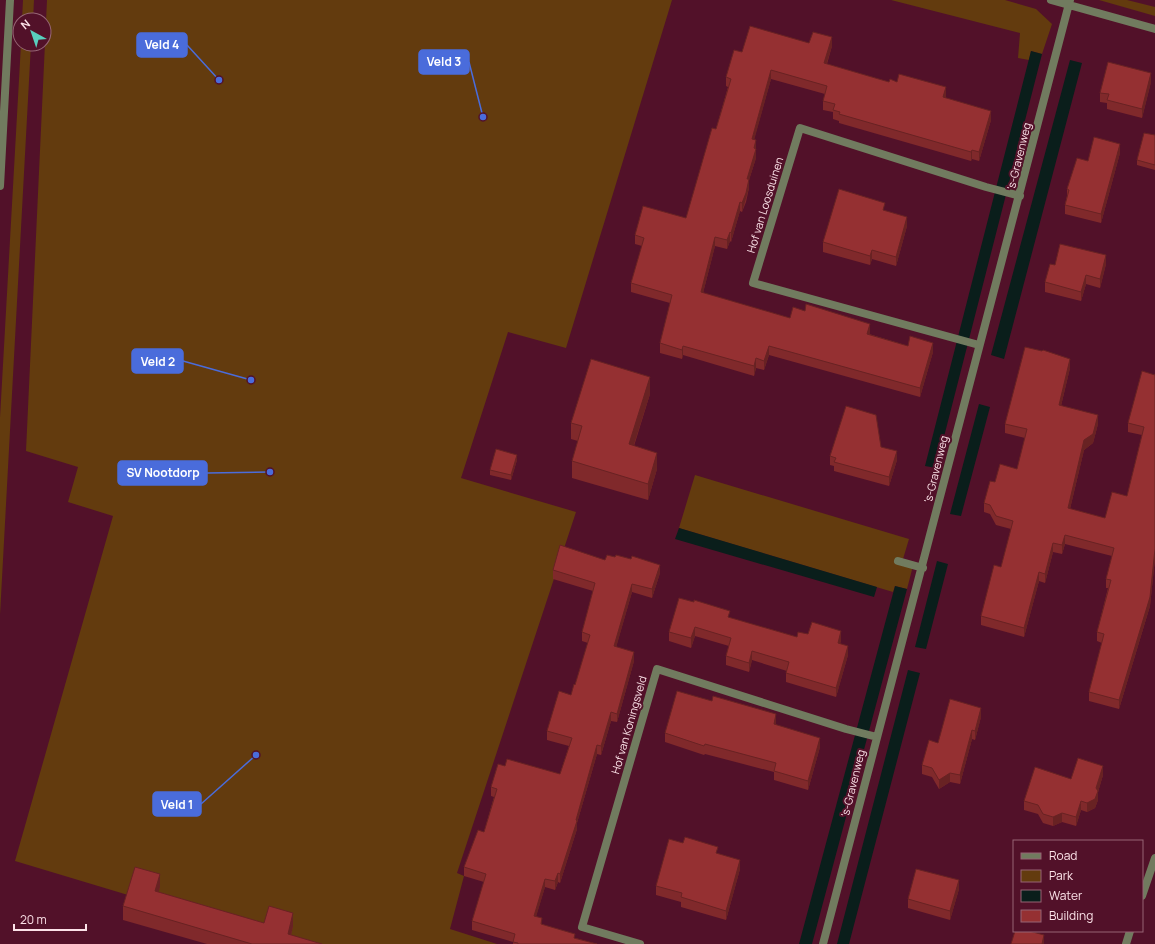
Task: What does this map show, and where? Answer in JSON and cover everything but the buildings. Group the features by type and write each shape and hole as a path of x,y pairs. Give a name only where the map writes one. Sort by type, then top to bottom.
{"street":[{"path":"0,186 10,0"},
{"path":"1050,0 1069,3 1155,29"},
{"name":"'s-Gravenweg","path":"823,944 874,736 923,568 976,344 1069,3"},
{"name":"Hof van Loosduinen","path":"976,344 753,283 800,128 986,187 1016,195"},
{"path":"898,561 923,568"},
{"name":"Hof van Koningsveld","path":"640,944 582,926 657,669 846,729 874,736"},
{"path":"1143,893 1155,858"},
{"path":"1126,944 1130,932"}],"green space":[{"path":"23,0 34,0 33,12 22,12"},
{"path":"47,0 672,0 566,348 508,332 461,478 576,512 457,873 464,876 450,929 497,944 291,944 15,861 113,516 68,502 78,467 26,451 45,52 52,52 52,12 46,12"},
{"path":"891,0 1005,0 1036,9 1052,24 1042,54 1031,51 1029,60 1018,58 1020,33"},
{"path":"1099,0 1127,0 1155,7 1155,16"},
{"path":"21,52 31,52 0,615 0,418"},
{"path":"695,475 909,539 903,559 914,562 907,589 895,586 893,592 679,528"}],"water":[{"path":"1031,51 1042,54 936,468 925,466"},
{"path":"1070,60 1082,63 1004,359 991,355"},
{"path":"979,404 990,407 961,516 950,514"},
{"path":"679,528 877,587 874,597 675,539"},
{"path":"937,561 948,564 926,649 915,647"},
{"path":"895,586 907,589 812,944 799,944"},
{"path":"908,670 920,673 849,944 837,944"}],"place":[{"name":"Veld 4","path":"219,80"},
{"name":"Veld 3","path":"483,117"},
{"name":"Veld 2","path":"251,380"},
{"name":"SV Nootdorp","path":"270,472"},
{"name":"Veld 1","path":"256,755"}]}
